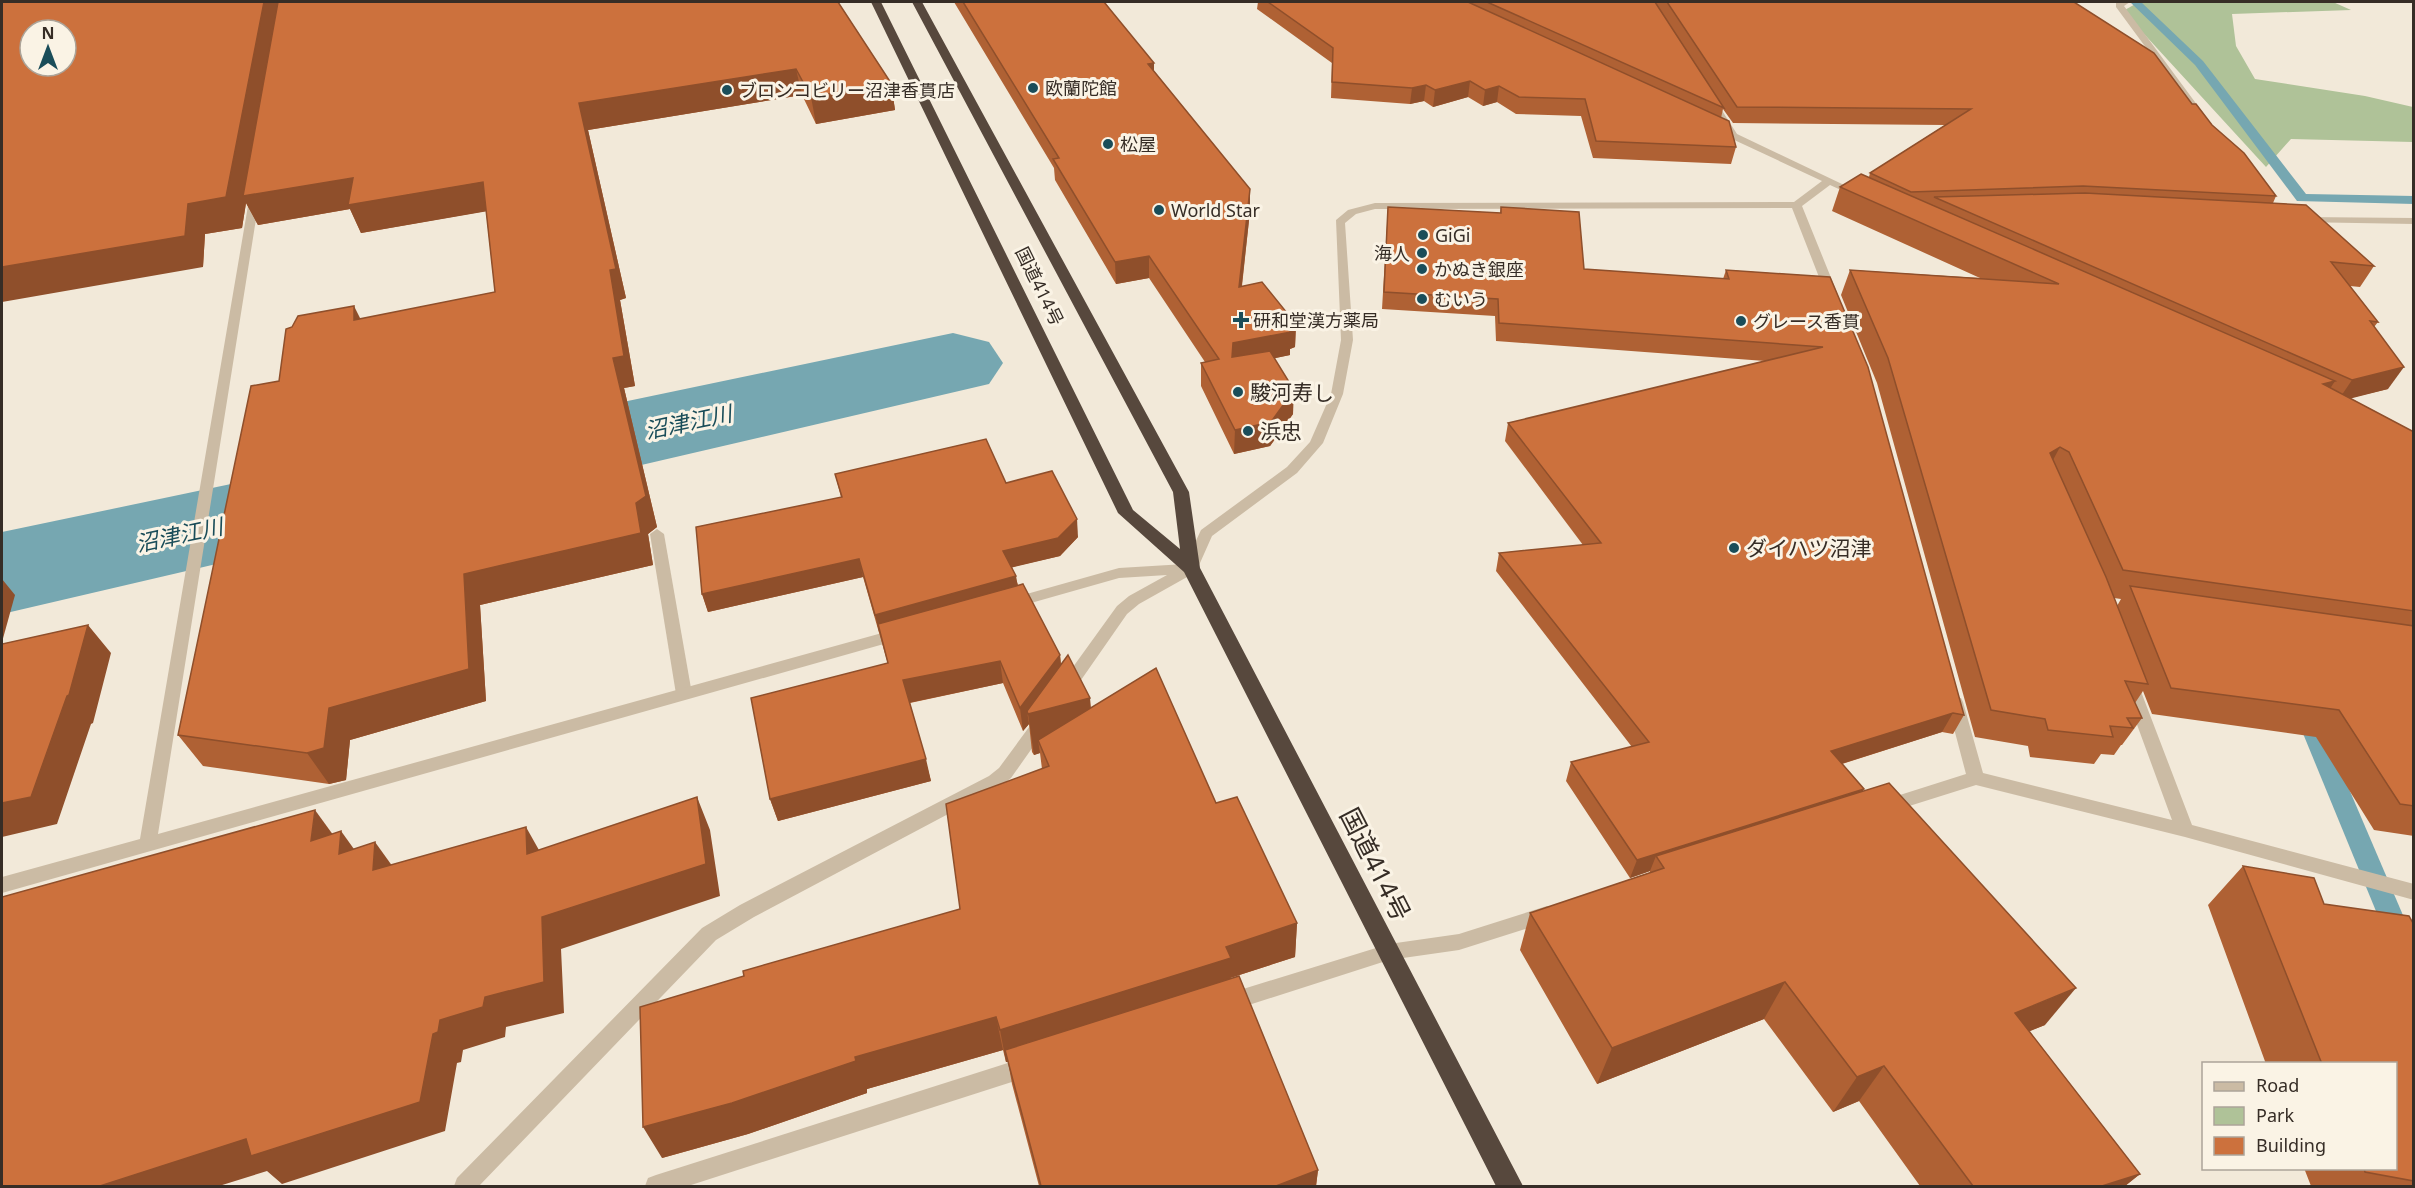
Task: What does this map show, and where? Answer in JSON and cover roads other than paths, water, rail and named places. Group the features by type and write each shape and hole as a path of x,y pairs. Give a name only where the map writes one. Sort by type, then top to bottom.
{"highway":[{"name":"国道414号","path":"876,2 1126,513 1191,568"},
{"name":"国道414号","path":"917,2 1180,492 1191,568 1510,1186"}],"street":[{"path":"2126,2 2119,5 2208,125"},
{"path":"1703,86 1733,135 1871,199"},
{"path":"148,843 258,177"},
{"path":"465,1186 689,952 710,934 747,911 1005,774 1122,610 1134,600 1191,568 1206,533 1292,470 1316,443 1337,394 1347,340 1340,222 1352,212 1376,206 1796,205 1829,181"},
{"path":"1796,205 1839,310"},
{"path":"2290,220 2414,221"},
{"path":"657,534 684,694"},
{"path":"993,608 1119,573 1191,568"},
{"path":"2,885 913,630"},
{"path":"2124,668 2186,830"},
{"path":"1952,691 1976,777"},
{"path":"1875,810 1976,777 2186,830 2414,892"},
{"path":"1210,1008 1389,952 1459,942 1560,909"},
{"path":"656,1186 1041,1063"}],"waterway":[{"path":"2135,2 2199,63 2302,198 2414,200"},
{"name":"沼津江川","path":"2,573 953,363"},
{"path":"2306,714 2414,972"}],"place":[{"name":"欧蘭陀館","path":"1033,88"},
{"name":"ブロンコビリー沼津香貫店","path":"727,90"},
{"name":"松屋","path":"1108,144"},
{"name":"World Star","path":"1159,210"},
{"name":"GiGi","path":"1423,235"},
{"name":"海人","path":"1422,253"},
{"name":"かぬき銀座","path":"1422,269"},
{"name":"むいう","path":"1422,299"},
{"name":"研和堂漢方薬局","path":"1241,320"},
{"name":"グレース香貫","path":"1741,321"},
{"name":"駿河寿し","path":"1238,392"},
{"name":"浜忠","path":"1248,431"},
{"name":"ダイハツ沼津","path":"1734,548"}]}
